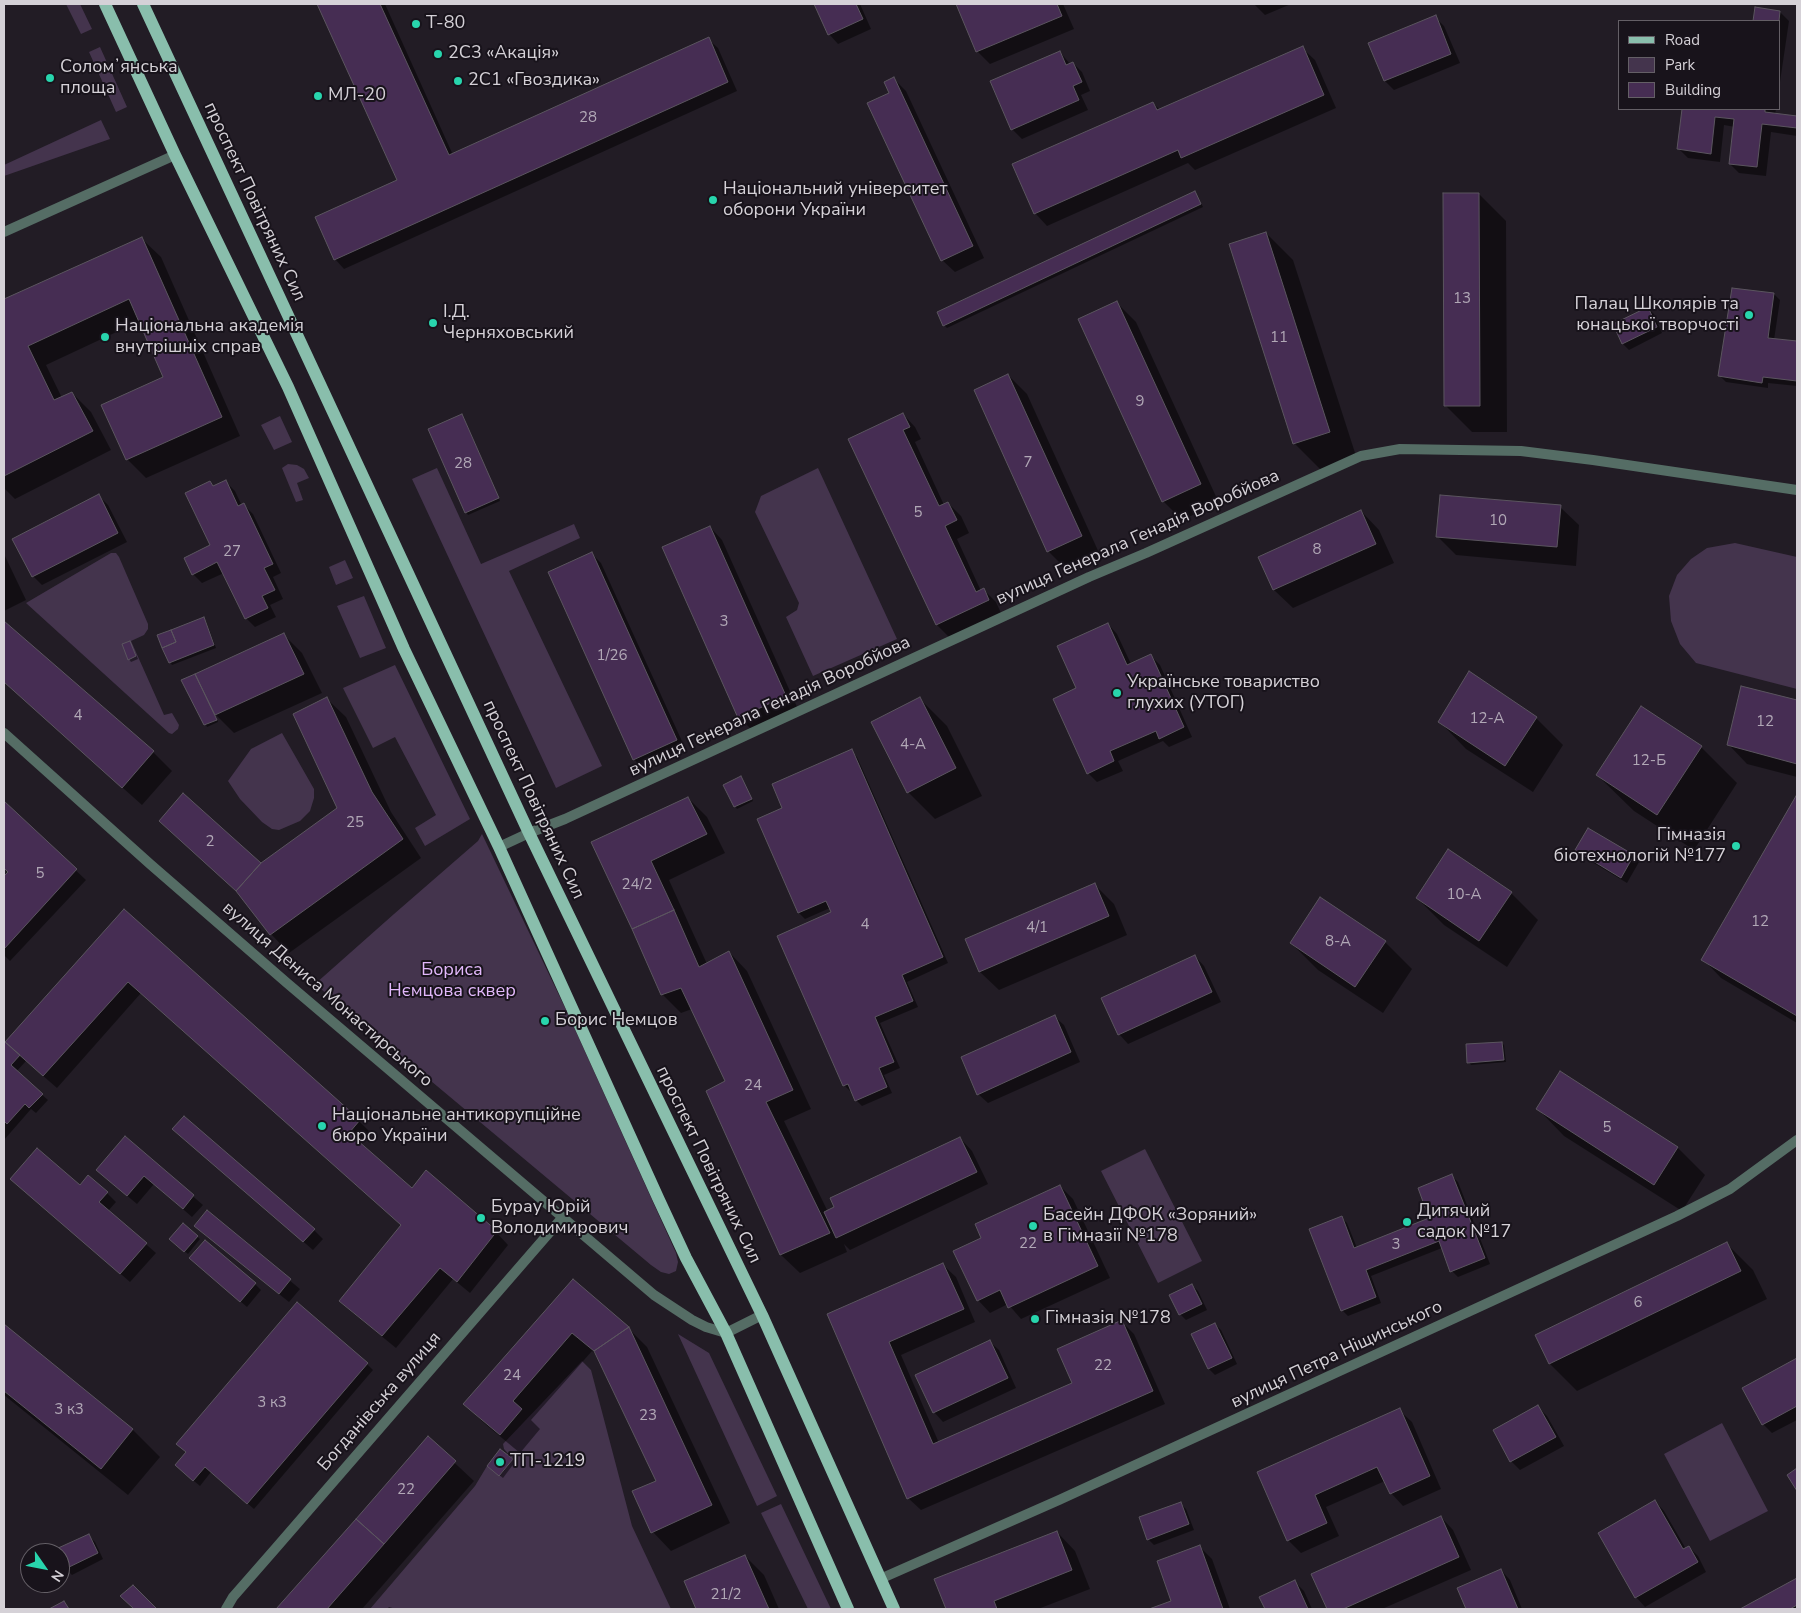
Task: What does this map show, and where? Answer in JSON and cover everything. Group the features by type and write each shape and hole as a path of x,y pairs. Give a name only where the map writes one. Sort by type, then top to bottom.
{"main road":[{"path":"105,4 175,155 288,387 404,649 499,847 686,1258 726,1333 848,1609"},
{"name":"проспект Повітряних Сил","path":"143,4 528,832 762,1315 894,1609"}],"street":[{"path":"4,232 175,155"},
{"name":"вулиця Генерала Генадія Воробйова","path":"499,847 528,832 565,819 1089,577 1361,456 1400,449 1521,451 1797,490"},
{"name":"вулиця Дениса Монастирського","path":"4,733 150,864 654,1295 692,1320 706,1327 726,1333"},
{"name":"вулиця Петра Ніщинського","path":"880,1579 1077,1492 1677,1216 1730,1189 1797,1140"},
{"name":"Богданівська вулиця","path":"226,1609 233,1597 562,1218"},
{"path":"726,1333 762,1315"}],"green space":[{"path":"66,4 80,4 92,29 81,34"},
{"path":"100,47 127,107 116,112 89,52"},
{"path":"101,120 110,139 4,176 4,165"},
{"path":"280,416 292,442 274,450 261,425"},
{"path":"288,464 297,465 304,469 309,478 297,483 303,500 296,502 282,468"},
{"path":"437,468 481,564 574,524 580,538 509,571 602,766 556,788 412,479"},
{"path":"818,468 897,639 813,676 786,617 797,610 799,603 755,512 761,496"},
{"path":"1735,543 1797,557 1797,689 1696,663 1680,644 1671,621 1669,596 1677,575 1691,559 1707,548"},
{"path":"111,553 116,553 119,557 148,624 148,629 144,635 131,641 164,715 172,713 179,725 178,729 172,734 26,603"},
{"path":"345,560 353,578 336,585 329,567"},
{"path":"364,596 386,648 360,658 337,606"},
{"path":"395,665 470,819 425,846 415,828 436,815 395,737 373,748 343,688"},
{"path":"282,733 314,789 314,798 310,811 300,821 279,830 272,829 262,822 240,799 228,781 251,749"},
{"name":"Бориса Нємцова сквер","path":"482,834 568,1014 676,1253 678,1262 676,1271 669,1274 661,1272 651,1265 315,984 478,841"},
{"path":"1145,1149 1202,1261 1158,1283 1101,1171"},
{"path":"678,1334 709,1353 777,1496 757,1506"},
{"path":"582,1361 591,1370 632,1526 671,1609 396,1609 389,1607 387,1609 370,1609 475,1486 487,1466 500,1476 513,1459 504,1449 503,1444"},
{"path":"1722,1423 1768,1511 1710,1541 1664,1454"},
{"path":"781,1504 831,1609 808,1609 761,1513"}],"building":[{"path":"317,4 380,4 449,155 709,37 728,82 334,260 315,217 397,180"},
{"path":"814,4 856,4 863,19 828,35"},
{"path":"956,4 1057,4 1062,16 976,52"},
{"path":"1755,7 1780,11 1779,20 1753,20"},
{"path":"1436,15 1451,54 1384,81 1368,43"},
{"path":"1303,46 1324,95 1181,158 1178,150 1034,214 1012,164 1153,102 1157,110"},
{"path":"1060,51 1066,65 1073,62 1082,82 1073,86 1079,100 1011,130 990,81"},
{"path":"894,77 973,246 941,261 867,103 889,93 884,82"},
{"path":"1682,110 1765,110 1765,112 1797,116 1797,128 1762,124 1757,167 1729,164 1734,119 1715,117 1711,154 1677,149"},
{"path":"1195,191 1201,204 943,326 937,312"},
{"path":"1443,193 1479,193 1480,406 1444,406"},
{"path":"1266,232 1330,432 1293,444 1229,244"},
{"path":"142,237 222,417 126,460 101,405 163,377 129,299 28,346 54,400 72,392 93,431 4,476 4,299"},
{"name":"Палац Школярів та юнацької творчості","path":"1732,288 1774,293 1768,338 1797,341 1797,381 1763,377 1762,383 1718,376"},
{"path":"1117,301 1201,484 1162,502 1078,319"},
{"path":"1648,307 1657,327 1622,344 1613,324"},
{"path":"1008,374 1082,536 1047,552 974,390"},
{"path":"903,413 910,427 903,430 939,506 948,502 957,520 945,526 976,592 984,588 989,600 936,625 848,439"},
{"path":"462,414 499,498 465,513 428,429"},
{"path":"226,480 238,506 244,503 273,564 264,568 275,590 262,596 268,608 245,619 217,562 192,575 184,558 210,545 185,493 210,481 213,486"},
{"path":"99,494 118,533 32,577 12,539"},
{"path":"1440,495 1561,505 1557,547 1436,537"},
{"path":"1361,510 1376,544 1273,590 1258,557"},
{"path":"710,526 786,696 738,718 662,547"},
{"path":"592,552 677,740 633,760 548,572"},
{"path":"204,617 214,645 169,663 162,648 176,642 171,630"},
{"path":"4,621 154,751 122,788 4,682"},
{"name":"Українське товариство глухих (УТОГ)","path":"1108,623 1127,665 1151,654 1184,727 1159,739 1156,731 1110,751 1114,761 1087,774 1053,699 1076,688 1057,646"},
{"path":"171,630 176,642 162,648 157,635"},
{"path":"284,633 304,674 215,715 195,674"},
{"path":"130,641 136,656 128,660 122,644"},
{"path":"1469,671 1537,717 1505,766 1438,722"},
{"path":"195,674 217,720 204,725 181,680"},
{"path":"1741,686 1797,700 1797,764 1727,745"},
{"path":"327,697 372,792 403,839 270,935 236,891 261,863 337,808 293,714"},
{"path":"920,697 956,768 907,793 871,722"},
{"path":"1641,706 1702,746 1657,815 1596,775"},
{"path":"852,749 943,957 902,975 913,1001 875,1017 894,1062 879,1068 887,1087 855,1101 848,1084 843,1086 777,936 831,912 826,901 798,913 757,819 782,808 772,784"},
{"path":"741,776 752,799 734,807 723,785"},
{"path":"183,793 261,863 236,891 159,821"},
{"path":"1797,796 1797,1016 1701,960"},
{"path":"688,797 707,834 651,861 674,910 632,929 591,842"},
{"path":"4,801 77,869 4,949 4,876 8,872 4,868"},
{"path":"1588,828 1634,855 1621,878 1575,850"},
{"path":"1448,849 1512,892 1479,941 1416,898"},
{"path":"1095,883 1109,916 979,972 965,939"},
{"path":"1320,897 1386,941 1355,987 1290,943"},
{"name":"Національне антикорупційне бюро України","path":"124,909 360,1120 349,1133 412,1188 426,1170 497,1231 457,1282 440,1268 382,1336 339,1301 401,1225 128,982 43,1076 5,1042"},
{"path":"674,910 699,967 729,951 793,1090 766,1102 830,1233 780,1255 706,1091 725,1081 681,988 661,995 632,929"},
{"path":"1195,955 1212,992 1118,1035 1101,998"},
{"path":"1055,1015 1071,1052 977,1095 961,1057"},
{"path":"4,1041 20,1055 11,1065 43,1094 29,1108 25,1104 7,1124 4,1121"},
{"path":"1502,1042 1504,1060 1467,1063 1466,1044"},
{"path":"1560,1071 1678,1147 1654,1185 1536,1109"},
{"path":"184,1116 315,1229 303,1242 172,1129"},
{"path":"125,1136 194,1195 183,1209 144,1176 127,1196 96,1170"},
{"path":"960,1137 977,1172 836,1238 824,1212 834,1207 830,1198"},
{"path":"37,1148 80,1185 88,1175 108,1192 99,1202 147,1243 120,1274 10,1179"},
{"path":"1452,1174 1485,1258 1450,1272 1439,1241 1366,1270 1376,1297 1341,1311 1309,1229 1342,1216 1354,1248 1429,1218 1418,1188"},
{"path":"1060,1185 1098,1266 1008,1308 1000,1290 977,1301 953,1251 981,1238 975,1224"},
{"path":"207,1210 291,1279 279,1294 194,1226"},
{"path":"183,1223 198,1236 184,1252 169,1239"},
{"path":"205,1240 256,1283 240,1302 189,1258"},
{"path":"1727,1242 1741,1271 1549,1364 1535,1335"},
{"path":"943,1263 964,1309 889,1342 933,1444 1072,1383 1057,1349 1122,1320 1153,1391 907,1499 827,1314"},
{"path":"573,1279 629,1327 594,1351 572,1333 513,1401 522,1409 500,1435 463,1404"},
{"path":"1192,1284 1202,1304 1179,1315 1169,1295"},
{"path":"297,1302 368,1363 247,1504 205,1467 193,1481 175,1465 186,1452 176,1444"},
{"path":"1215,1323 1232,1358 1208,1369 1191,1334"},
{"path":"4,1324 133,1429 101,1469 4,1391"},
{"path":"629,1327 712,1505 651,1533 632,1491 656,1481 594,1351"},
{"path":"990,1340 1008,1378 933,1413 915,1375"},
{"path":"1797,1358 1797,1406 1762,1425 1742,1388"},
{"path":"1538,1405 1556,1437 1510,1462 1493,1430"},
{"path":"1400,1408 1430,1476 1390,1494 1377,1467 1315,1495 1327,1523 1287,1541 1257,1472"},
{"path":"428,1436 456,1461 384,1544 356,1519"},
{"name":"ТП-1219","path":"500,1449 513,1459 499,1476 487,1466"},
{"path":"1797,1468 1797,1491 1787,1475"},
{"path":"1655,1500 1683,1549 1689,1546 1698,1562 1635,1598 1598,1533"},
{"path":"1181,1502 1189,1524 1147,1540 1139,1517"},
{"path":"1441,1516 1459,1557 1343,1609 1327,1609 1311,1574"},
{"path":"356,1519 384,1544 327,1609 276,1609"},
{"path":"1057,1531 1072,1570 994,1601 997,1609 946,1609 934,1579"},
{"path":"89,1534 98,1553 70,1567 69,1543"},
{"path":"1200,1545 1223,1609 1149,1609 1171,1601 1157,1561"},
{"path":"745,1555 769,1609 696,1609 684,1581"},
{"path":"1501,1569 1518,1609 1466,1609 1457,1588"},
{"path":"1797,1578 1797,1605 1790,1609 1740,1609"},
{"path":"1295,1580 1308,1609 1265,1609 1259,1597"},
{"path":"133,1585 157,1609 134,1609 120,1596"},
{"path":"64,1601 69,1609 49,1609"}],"place":[{"name":"Т-80","path":"416,24"},
{"name":"2С3 «Акація»","path":"438,54"},
{"name":"Соломʼянська площа","path":"50,78"},
{"name":"2С1 «Гвоздика»","path":"458,81"},
{"name":"МЛ-20","path":"318,96"},
{"name":"Національний університет оборони України","path":"713,200"},
{"name":"Палац Школярів та юнацької творчості","path":"1749,315"},
{"name":"І.Д. Черняховський","path":"433,323"},
{"name":"Національна академія внутрішніх справ","path":"105,337"},
{"name":"Українське товариство глухих (УТОГ)","path":"1117,693"},
{"name":"Гімназія біотехнологій №177","path":"1736,846"},
{"name":"Борис Немцов","path":"545,1021"},
{"name":"Національне антикорупційне бюро України","path":"322,1126"},
{"name":"Бурау Юрій Володимирович","path":"481,1218"},
{"name":"Дитячий садок №17","path":"1407,1222"},
{"name":"Басейн ДФОК «Зоряний» в Гімназії №178","path":"1033,1226"},
{"name":"Гімназія №178","path":"1035,1319"},
{"name":"ТП-1219","path":"500,1462"}]}
